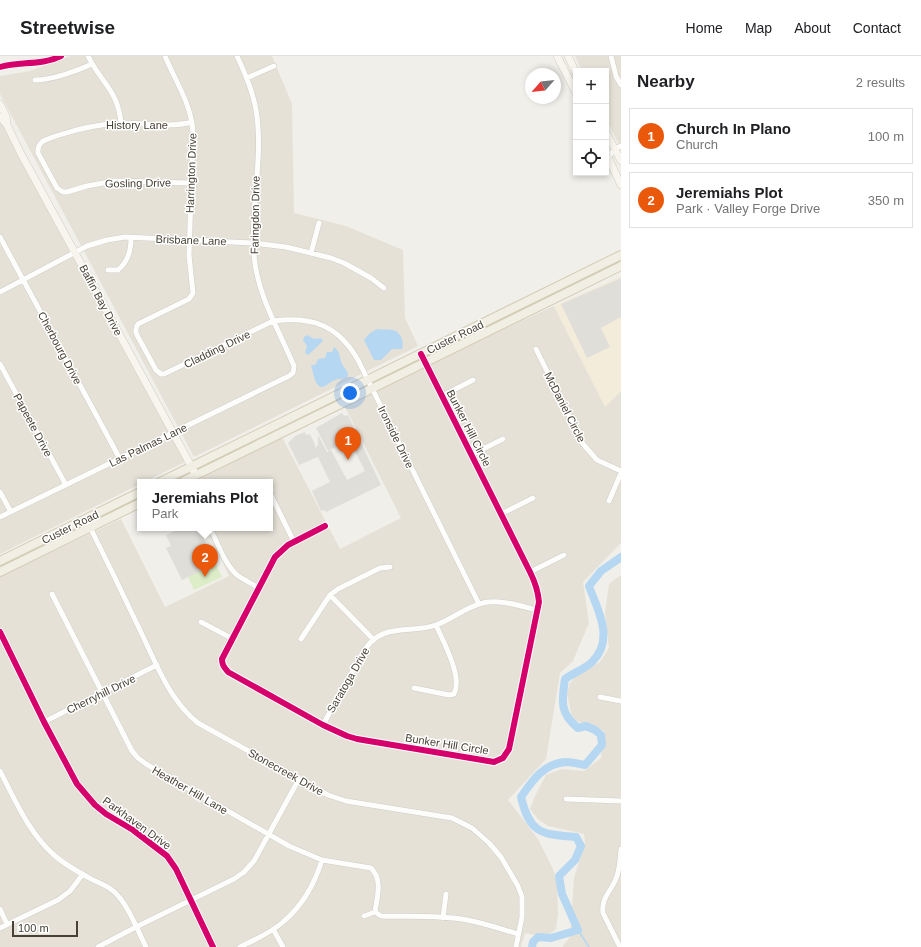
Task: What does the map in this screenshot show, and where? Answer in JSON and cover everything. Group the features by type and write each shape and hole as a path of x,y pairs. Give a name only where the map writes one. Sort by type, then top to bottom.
{"main road":[{"name":"Custer Road","path":"166,479 621,255"},
{"name":"Custer Road","path":"189,479 621,266"},
{"name":"Custer Road","path":"0,561 137,494"},
{"name":"Custer Road","path":"0,572 137,504"}],"street":[{"path":"0,67 14,64 42,62 61,56"},
{"path":"88,56 92,64 114,94 120,110 121,123"},
{"name":"Harrington Drive","path":"161,374 156,370 136,332 136,328 138,324 189,299 193,294 188,240 192,122 186,100 165,56"},
{"name":"Faringdon Drive","path":"237,56 247,78 256,109 258,133 253,243 254,256 258,277 273,322 294,370"},
{"path":"557,56 573,87"},
{"path":"568,56 574,68"},
{"path":"611,56 616,76 621,85"},
{"path":"35,80 46,79 75,71 92,64"},
{"path":"247,78 274,66"},
{"path":"564,70 573,69"},
{"name":"Baffin Bay Drive","path":"0,104 6,116 7,125"},
{"name":"Baffin Bay Drive","path":"0,117 7,125 20,152 196,475"},
{"name":"History Lane","path":"62,192 57,188 38,153 38,146 43,141 65,133 94,126 121,123 174,125 192,122"},
{"path":"609,137 619,153 609,155"},
{"path":"609,159 621,185"},
{"name":"Gosling Drive","path":"62,192 69,192 114,181 190,183"},
{"path":"311,253 319,222"},
{"name":"Cherbourg Drive","path":"0,237 120,459"},
{"path":"108,270 118,270 126,261 130,252 131,238"},
{"name":"Brisbane Lane","path":"0,292 87,246 106,240 131,238 270,244 311,253 344,263 371,278 384,288"},
{"name":"Ironside Drive","path":"273,322 291,319 311,321 320,324 336,332 353,351 479,604"},
{"name":"Cladding Drive","path":"161,374 164,374 273,322"},
{"name":"McDaniel Circle","path":"536,349 583,444 597,460 621,472"},
{"name":"Bunker Hill Circle","path":"325,526 288,544 275,557 222,659 222,665 228,672 323,725 356,739 494,762 503,758 509,749 537,610 537,585 421,354"},
{"name":"Papeete Drive","path":"0,364 66,485"},
{"name":"Las Palmas Lane","path":"0,517 289,376 294,370"},
{"path":"442,396 474,380"},
{"path":"472,455 503,439"},
{"path":"182,471 184,479"},
{"path":"609,501 621,472"},
{"path":"0,492 11,512"},
{"path":"501,514 533,498"},
{"path":"273,499 294,542"},
{"name":"Stonecreek Drive","path":"86,519 157,666 175,698 198,723 328,795 346,801 452,818 472,828 489,843 500,857 518,886 522,897 522,917 516,947"},
{"path":"212,531 232,570 241,578 259,588"},
{"path":"530,572 564,555"},
{"path":"301,639 330,595 338,589 380,568 390,568"},
{"name":"Heather Hill Lane","path":"52,594 132,751 138,758 269,836 294,848 322,860 371,868 375,872 379,881 375,912"},
{"path":"330,595 374,640"},
{"name":"Saratoga Drive","path":"323,725 361,655 370,643 381,634 395,630 436,625 479,604 493,602 537,610"},
{"path":"201,622 233,639"},
{"path":"414,688 449,695 454,694 455,692 455,679 451,657 436,625"},
{"name":"Parkhaven Drive","path":"0,632 44,722 77,784 85,795 106,814 133,830 167,856 176,869 213,947"},
{"name":"Cherryhill Drive","path":"44,722 157,666"},
{"path":"600,697 621,701"},
{"path":"0,770 24,819 34,832 54,855 117,894 146,947"},
{"path":"98,947 234,879 244,872 254,862 299,779"},
{"path":"566,799 621,801"},
{"path":"620,947 603,913 602,907 605,897 615,882 620,863 621,849"},
{"path":"240,947 283,922 301,902 313,882 322,860"},
{"path":"0,928 65,896 76,885 83,874"},
{"path":"443,918 446,894"},
{"path":"0,909 8,924"},
{"path":"364,916 375,912 381,916 466,920 518,934"},
{"path":"273,929 283,947"}],"shaded area":[{"path":"71,56 272,56 292,104 294,213 346,226 403,250 405,318 418,346 194,457 0,94 0,76 30,71"},
{"path":"575,56 621,56 621,148 609,125 609,68 581,68"},
{"path":"0,121 185,462 150,479 137,479 137,486 0,554"},
{"path":"621,276 621,391 605,407 554,306"},
{"path":"621,278 621,317 601,328 610,347 587,358 561,304"},
{"path":"554,306 605,406 621,391 621,543 583,582 589,623 573,661 560,673 546,759 508,800 538,839 553,869 557,881 558,914 556,929 546,937 525,933 521,947 0,947 0,577 121,519 165,607 229,576 207,531 273,531 273,479 201,479 282,437 340,549 401,518 345,407"},
{"path":"342,413 344,416 348,415 381,485 326,512 324,510 321,511 312,491 330,482 318,457 299,465 288,443 295,436 305,432 306,435 310,434 315,448 318,445 318,435 327,452 331,450 347,480 365,471 349,440 328,451 316,428"},
{"path":"175,531 200,531 216,564 182,580 166,548 171,546 166,535"},
{"path":"621,575 621,947 562,947 570,937 574,878 585,842 584,834 548,826 538,819 530,809 546,775 562,769 584,771 601,758 604,731 576,721 572,717 567,694 570,683 577,675 600,662 609,648 605,613 609,584"}],"green space":[{"path":"216,564 222,577 194,590 188,577"}],"water":[{"path":"377,329 398,332 402,339 402,349 392,349 381,360 374,360 364,340 370,333"},
{"path":"307,335 314,339 321,338 323,341 308,355 305,353 307,346 303,340"},
{"path":"334,347 339,353 342,364 347,371 348,376 320,387 315,380 311,366 316,364 318,359 325,358 327,352 332,352"}],"waterway":[{"path":"532,947 533,942 538,937 551,938 578,930 562,894 559,876 575,860 581,846 576,837 554,835 539,830 528,818 521,797 534,779 545,769 558,763 566,762 585,765 602,745 601,735 595,730 586,726 578,728 568,717 563,706 563,693 565,679 592,662 599,653 602,644 604,634 600,615 589,586 601,571 621,557"},
{"path":"578,930 589,947"}],"cycle path":[{"path":"0,67 46,61 61,56"},
{"path":"325,526 288,545 275,557 222,659 225,669 323,725 347,736 357,739 494,762 503,758 509,749 539,602 538,594 530,572 421,354"},
{"path":"0,632 44,722 77,784 95,805 106,814 133,830 167,856 176,869 213,947"}],"place":[{"name":"Church In Plano","path":"348,460"},
{"name":"Jeremiahs Plot","path":"205,577"}]}
